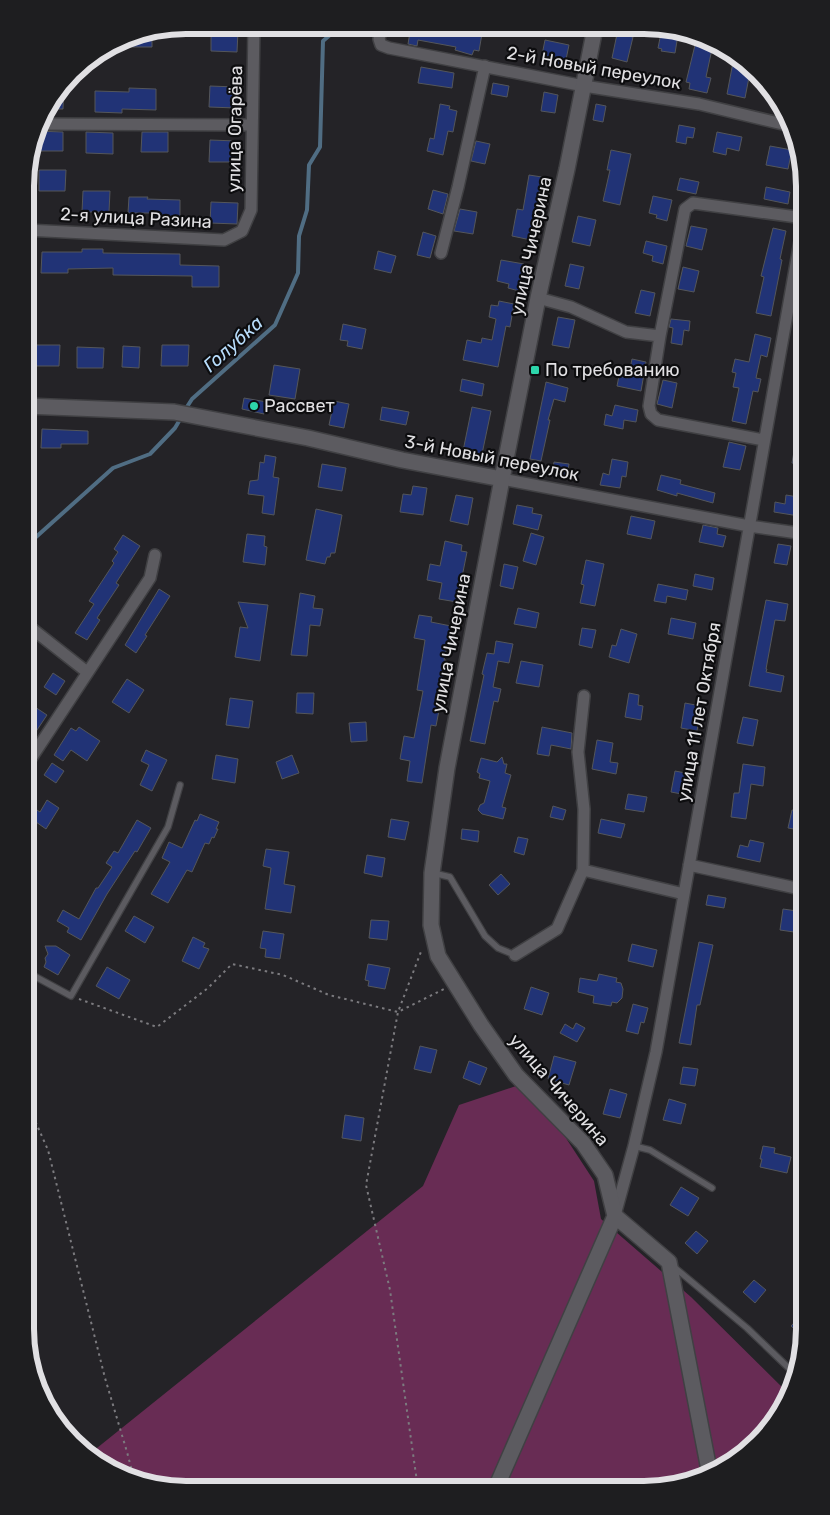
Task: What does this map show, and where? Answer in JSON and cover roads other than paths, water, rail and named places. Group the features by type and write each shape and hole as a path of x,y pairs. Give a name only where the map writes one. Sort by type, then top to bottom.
{"street":[{"name":"улица Огарёва","path":"242,231 251,210 254,34"},
{"name":"2-й Новый переулок","path":"380,34 380,45 390,48 584,86 698,104 783,124"},
{"name":"улица Чичерина","path":"593,34 584,86 538,298 502,479 447,768 432,873 431,925 438,956 481,1025 516,1075 583,1143 605,1176 615,1216"},
{"path":"440,253 458,187 485,66"},
{"path":"47,124 252,125"},
{"path":"764,440 658,420 651,414 649,406 660,336 685,209 693,203 796,214"},
{"name":"2-я улица Разина","path":"34,230 224,240 242,231"},
{"name":"улица 11 лет Октября","path":"615,1216 656,1052 796,260"},
{"path":"538,298 571,307 626,332 660,336"},
{"name":"3-й Новый переулок","path":"34,406 174,412 308,438 402,460 749,526 796,533"},
{"path":"34,754 150,578 155,555"},
{"path":"34,630 87,672"},
{"path":"515,954 557,930 583,870 584,809 578,752 584,696"},
{"path":"690,865 796,888"},
{"path":"583,870 684,894"},
{"path":"499,1481 615,1216 668,1262 709,1467"}],"lane":[{"path":"34,976 71,996 168,827 180,785"},
{"path":"432,873 450,876 485,936 498,948 515,954"},
{"path":"634,1146 650,1150 712,1188"},
{"path":"668,1262 747,1328 790,1369"}],"waterway":[{"name":"Голубка","path":"185,410 192,399 275,325 298,273 299,236 307,210 309,165 320,147 323,41 330,35 343,34"},
{"name":"Голубка","path":"34,539 113,468 150,454 175,428 182,416"}],"place":[{"name":"По требованию","path":"535,370"},
{"name":"Рассвет","path":"254,406"}]}
